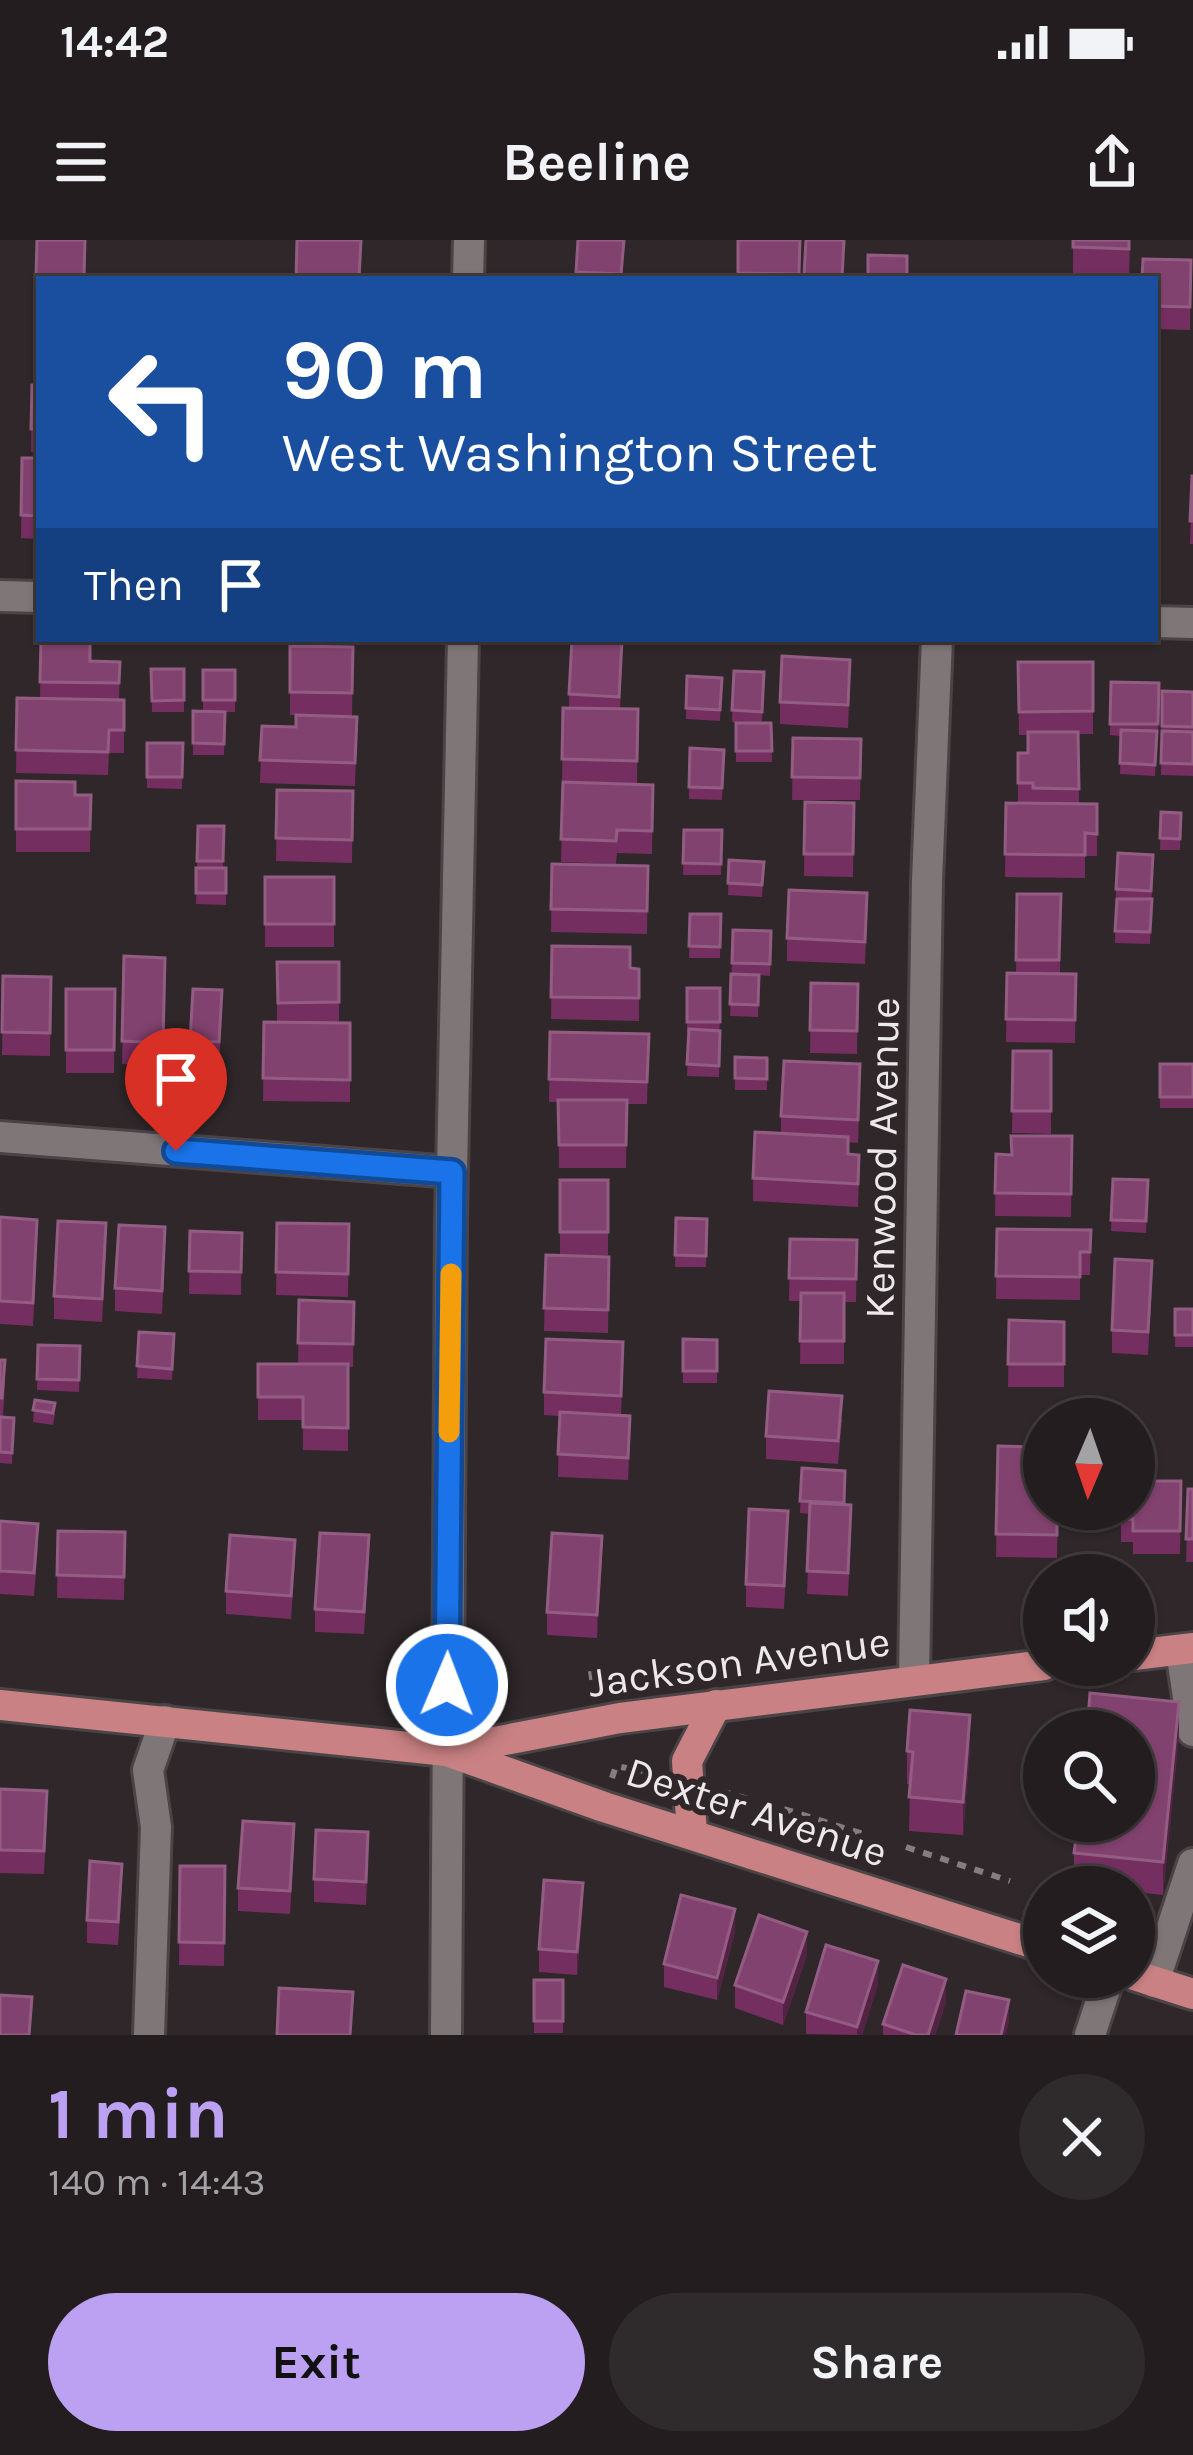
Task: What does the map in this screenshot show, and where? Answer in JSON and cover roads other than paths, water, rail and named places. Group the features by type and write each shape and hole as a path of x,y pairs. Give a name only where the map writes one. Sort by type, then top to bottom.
{"main road":[{"path":"1155,1653 1187,1649"},
{"name":"Jackson Avenue","path":"447,1751 620,1718 1023,1667"},
{"path":"0,1705 447,1751"},
{"path":"692,1833 687,1761 716,1706"},
{"name":"Dexter Avenue","path":"447,1751 604,1807 1023,1940"},
{"path":"1155,1982 1193,1994"}],"street":[{"path":"469,240 469,276"},
{"path":"0,596 36,597"},
{"path":"1158,622 1193,623"},
{"path":"446,2035 452,1172 463,642"},
{"name":"Kenwood Avenue","path":"914,1679 927,881 937,642"},
{"path":"0,1138 452,1172"},
{"path":"1187,1649 1193,1731"},
{"path":"148,2035 156,1827 148,1770 165,1721"},
{"path":"1155,1953 1193,1864"},
{"path":"1090,2035 1102,1998"}]}
